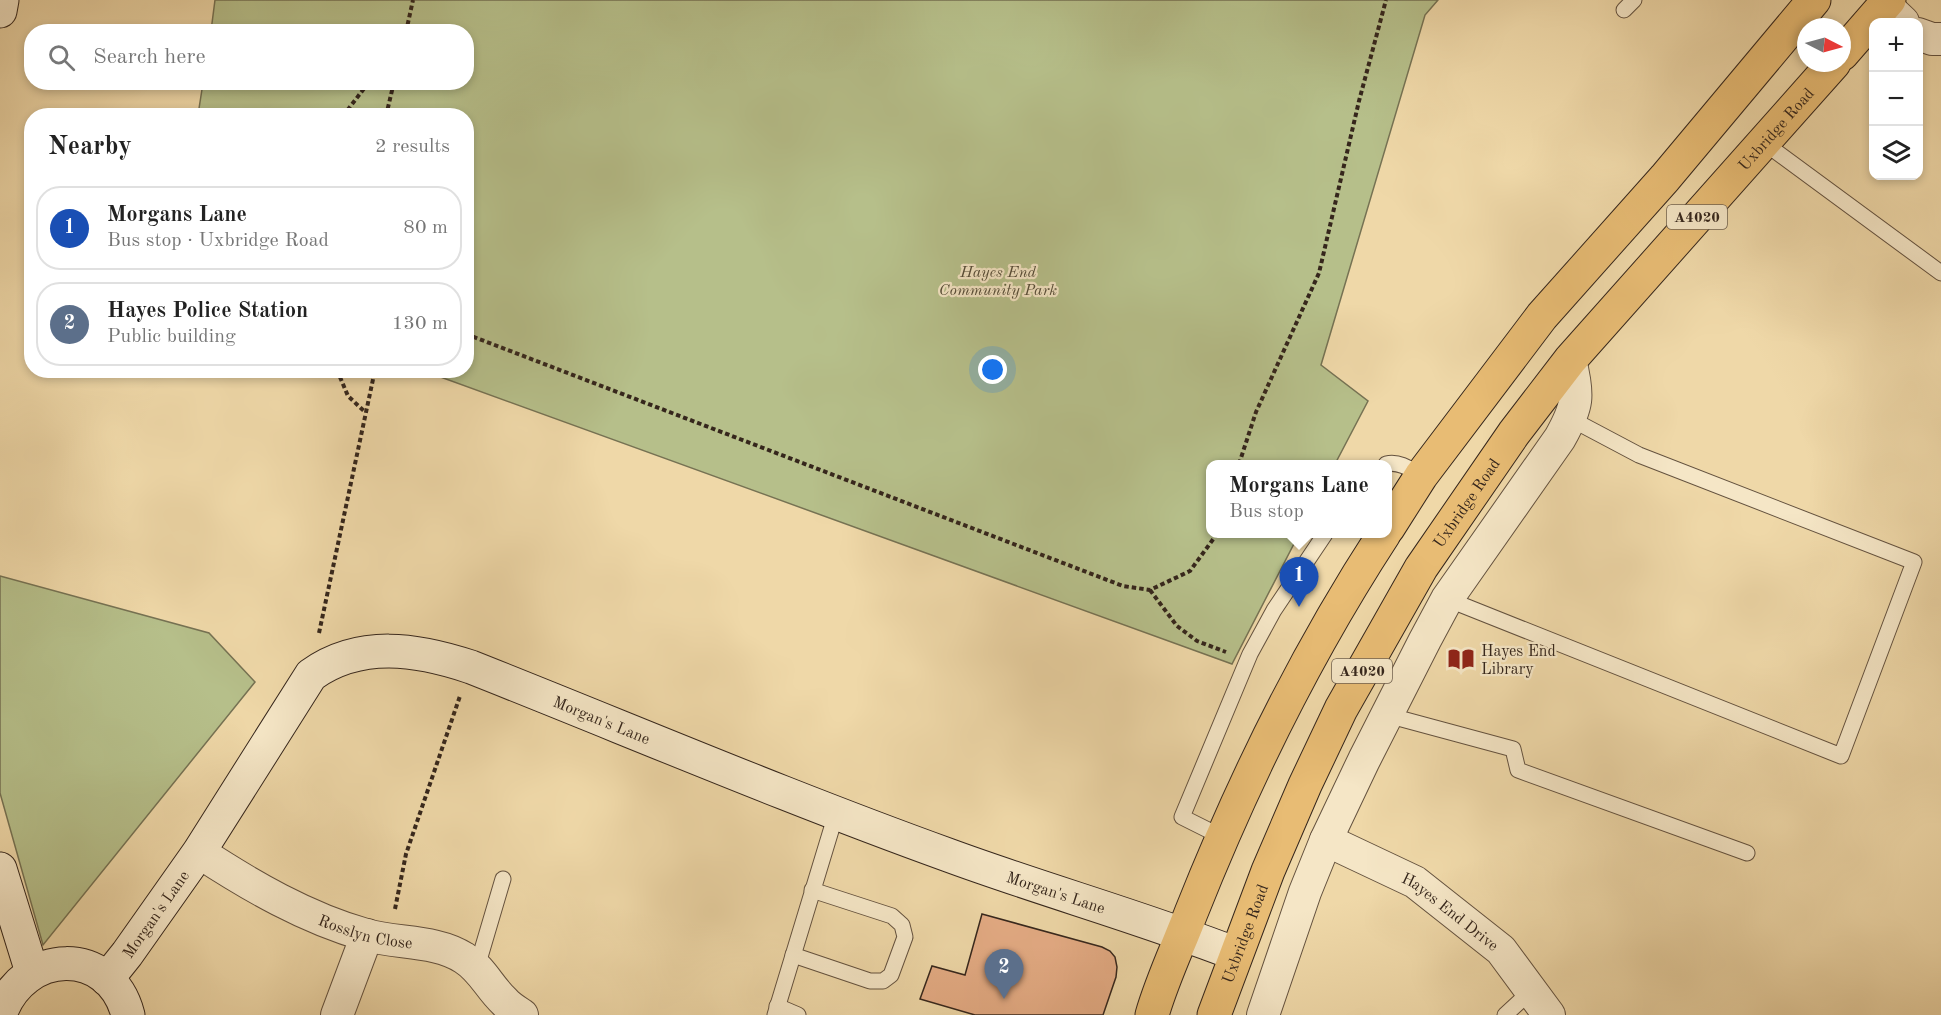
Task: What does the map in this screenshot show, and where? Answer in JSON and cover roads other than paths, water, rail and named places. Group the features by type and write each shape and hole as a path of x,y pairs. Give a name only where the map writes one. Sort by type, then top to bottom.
{"main road":[{"name":"A4020","path":"1392,522 1421,476 1542,316 1665,178 1814,0"},
{"path":"1851,45 1889,7"},
{"name":"Uxbridge Road","path":"1214,1015 1236,954 1305,785 1341,709 1421,568 1471,493 1570,360 1826,72"},
{"name":"A4020","path":"1152,1015 1222,837 1256,764 1328,628 1382,538"}],"street":[{"path":"0,11 2,0"},
{"path":"1923,36 1941,39"},
{"path":"1263,1015 1305,892 1326,840 1447,599 1571,419 1576,402 1576,384 1570,360"},
{"name":"Morgan's Lane","path":"107,979 199,852 311,675 336,659 373,650 410,652 438,657 471,667 836,814 1035,886 1183,933 1236,954"},
{"name":"Hayes End Drive","path":"1326,840 1415,882 1501,950 1540,1003"},
{"name":"Rosslyn Close","path":"199,852 236,876 275,897 338,926 378,938 452,951 477,967 504,1001 522,1015"},
{"path":"0,869 32,972"},
{"path":"337,1015 378,938"},
{"path":"0,1015 11,990 32,972 46,966 68,963 84,966 107,979 120,995 128,1015"}],"lane":[{"path":"1763,142 1941,273"},
{"path":"1447,599 1841,756 1914,562 1639,455 1571,419"},
{"path":"1392,463 1403,465 1421,476"},
{"path":"1222,837 1182,816 1250,654 1274,610 1322,538"},
{"path":"1388,715 1513,749 1518,770 1746,853"},
{"path":"798,1015 776,1011 836,814"},
{"path":"477,967 503,879"},
{"path":"793,955 870,981 884,981 891,975 905,937 902,925 892,916 812,890"},
{"path":"1505,1015 1540,1003"}],"place":[{"name":"Morgans Lane","path":"1299,607"},
{"name":"Hayes End Library","path":"1461,659"},
{"name":"Hayes Police Station","path":"1004,999"}],"park label":[{"name":"Hayes End Community Park","path":"998,280"}]}
